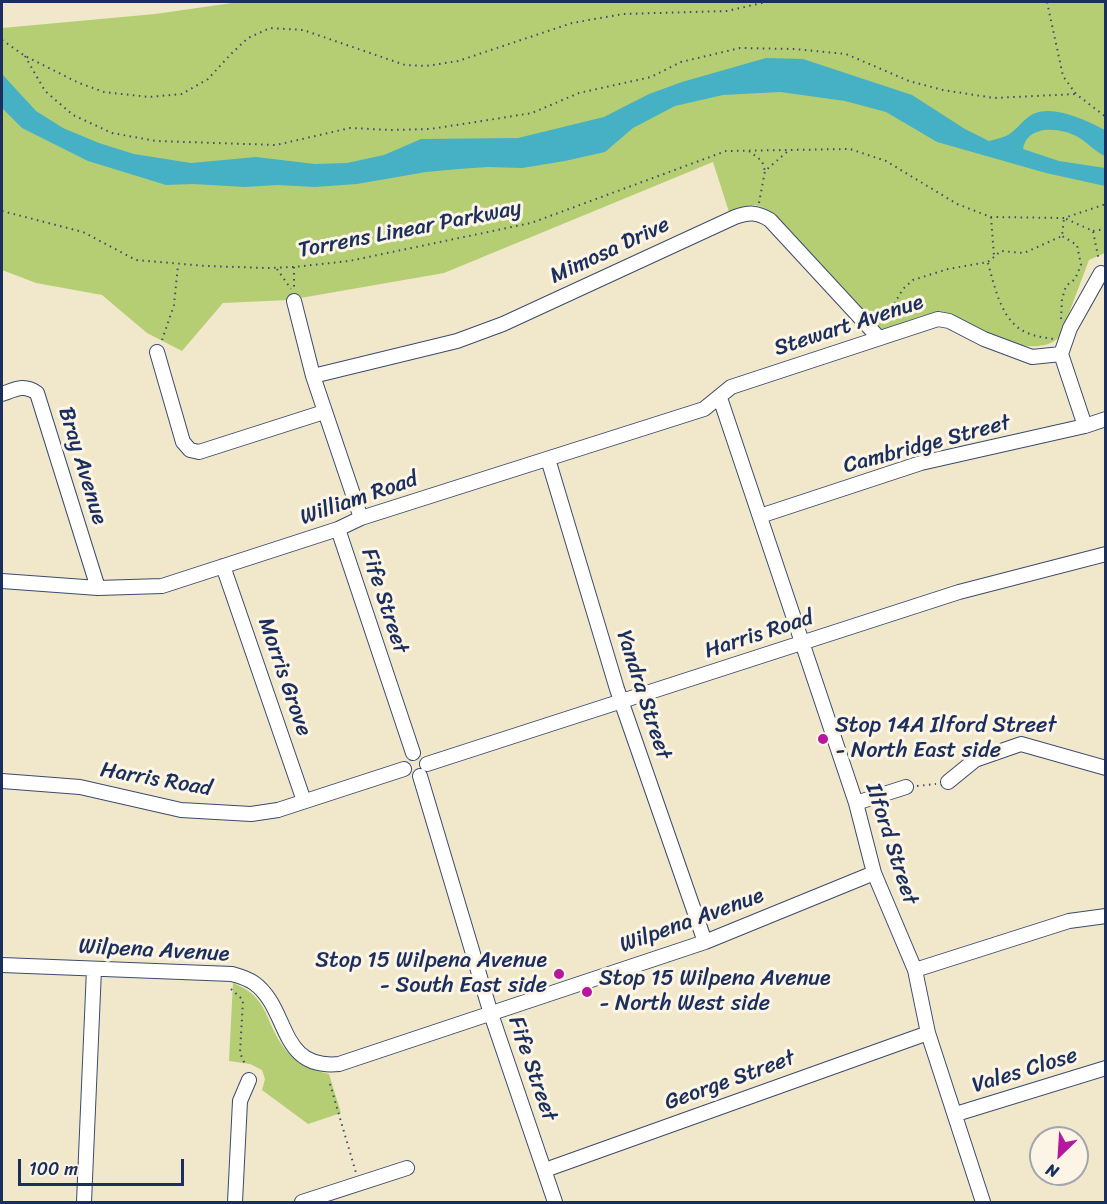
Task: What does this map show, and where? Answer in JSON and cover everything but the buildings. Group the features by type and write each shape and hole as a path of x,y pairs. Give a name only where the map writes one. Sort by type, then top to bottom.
{"street":[{"name":"Mimosa Drive","path":"313,376 457,341 502,324 735,217 749,213 757,214"},
{"path":"757,214 770,220 879,338"},
{"path":"1085,426 1064,348 1075,319 1101,273"},
{"name":"Fife Street","path":"294,301 324,412 361,518"},
{"name":"Stewart Avenue","path":"720,398 732,387 938,319 949,321 984,339 1032,357 1064,348"},
{"path":"157,352 183,442 190,450 199,452 324,412"},
{"name":"Bray Avenue","path":"2,394 22,387 30,388 37,393 98,588"},
{"name":"William Road","path":"2,581 98,588 162,586 338,530 361,518 704,409 720,398"},
{"name":"Ilford Street","path":"720,398 856,803 874,873 915,970 928,1033 983,1203"},
{"name":"Cambridge Street","path":"760,516 921,463 1085,426 1106,419"},
{"name":"Yandra Street","path":"548,459 621,702 705,942"},
{"name":"Fife Street","path":"338,530 413,753"},
{"name":"Harris Road","path":"424,770 621,702 959,592 1106,554"},
{"name":"Morris Grove","path":"223,566 304,801"},
{"path":"948,782 975,760 1021,744 1106,768"},
{"path":"413,753 424,756 424,770 415,776 408,774 404,769 406,758 413,753"},
{"name":"Harris Road","path":"2,781 80,787 181,810 264,813 404,769"},
{"name":"Fife Street","path":"424,770 491,1014 555,1203"},
{"path":"856,803 906,787"},
{"name":"Wilpena Avenue","path":"2,964 232,974 243,977 253,982 268,998 292,1046 314,1062 326,1065 356,1060 705,942 874,873"},
{"path":"915,970 1069,921 1106,916"},
{"path":"84,1203 94,969"},
{"name":"George Street","path":"545,1170 928,1033"},
{"name":"Vales Close","path":"956,1114 1106,1068"},
{"path":"235,1203 240,1101 249,1080"},
{"path":"302,1203 407,1168"}],"path":[{"path":"2,40 25,56 104,92 149,97 182,94 208,79 248,38 270,28 303,30 405,65 426,66 458,60 572,23 623,14 727,11 766,2"},
{"path":"1047,2 1063,76 1076,94 1106,117"},
{"path":"25,56 45,91 73,115 112,133 156,141 276,145 350,128 430,129 532,113 579,93 651,77 681,62 740,48 794,49 846,54 909,81 943,90 994,98 1076,94"},
{"name":"Torrens Linear Parkway","path":"2,211 83,232 135,260 178,265 276,268 349,261 531,223 726,150 850,149 886,161 957,204 991,217 1064,218 1106,204"},
{"path":"749,151 762,161 765,171 757,214"},
{"path":"765,171 788,151"},
{"path":"991,217 994,256"},
{"path":"1062,236 1064,218 1093,231 1106,229"},
{"path":"1093,231 1101,273"},
{"path":"868,326 886,314 903,289 913,280 948,269 988,262 1001,251 1024,253 1062,236"},
{"path":"1061,320 1062,299 1066,285 1075,279 1081,265 1077,244 1062,236"},
{"path":"988,262 997,295 1011,322 1028,334 1064,348"},
{"path":"157,352 174,305 178,265"},
{"path":"276,268 294,293 294,267"},
{"path":"906,787 948,782"},
{"path":"231,989 243,1000 240,1053 245,1064"},
{"path":"330,1084 360,1184"}],"green space":[{"path":"239,2 1105,2 1105,253 1089,260 1060,337 1050,343 1039,346 1014,344 946,313 920,317 880,332 773,213 752,205 729,212 713,162 444,273 289,300 223,303 182,351 147,333 102,295 36,283 2,270 2,28 155,14"},
{"path":"233,983 253,995 259,1002 276,1035 291,1056 315,1070 329,1074 341,1113 308,1124 262,1090 265,1079 262,1070 250,1064 229,1061"}],"water":[{"path":"766,58 803,59 912,95 965,129 989,141 1008,135 1029,116 1041,111 1060,112 1080,118 1105,130 1105,156 1078,137 1054,130 1031,135 1023,149 1059,161 1105,168 1105,186 1046,173 937,142 886,112 845,101 780,92 723,95 675,106 633,128 605,152 565,161 522,168 488,167 426,172 357,184 315,187 166,185 88,161 22,128 2,108 2,74 36,111 63,128 134,154 191,163 256,157 315,164 347,163 384,155 421,139 518,138 604,117 649,94"}],"place":[{"name":"Stop 14A Ilford Street - North East side","path":"823,739"},
{"name":"Stop 15 Wilpena Avenue - South East side","path":"559,974"},
{"name":"Stop 15 Wilpena Avenue - North West side","path":"587,992"}]}
